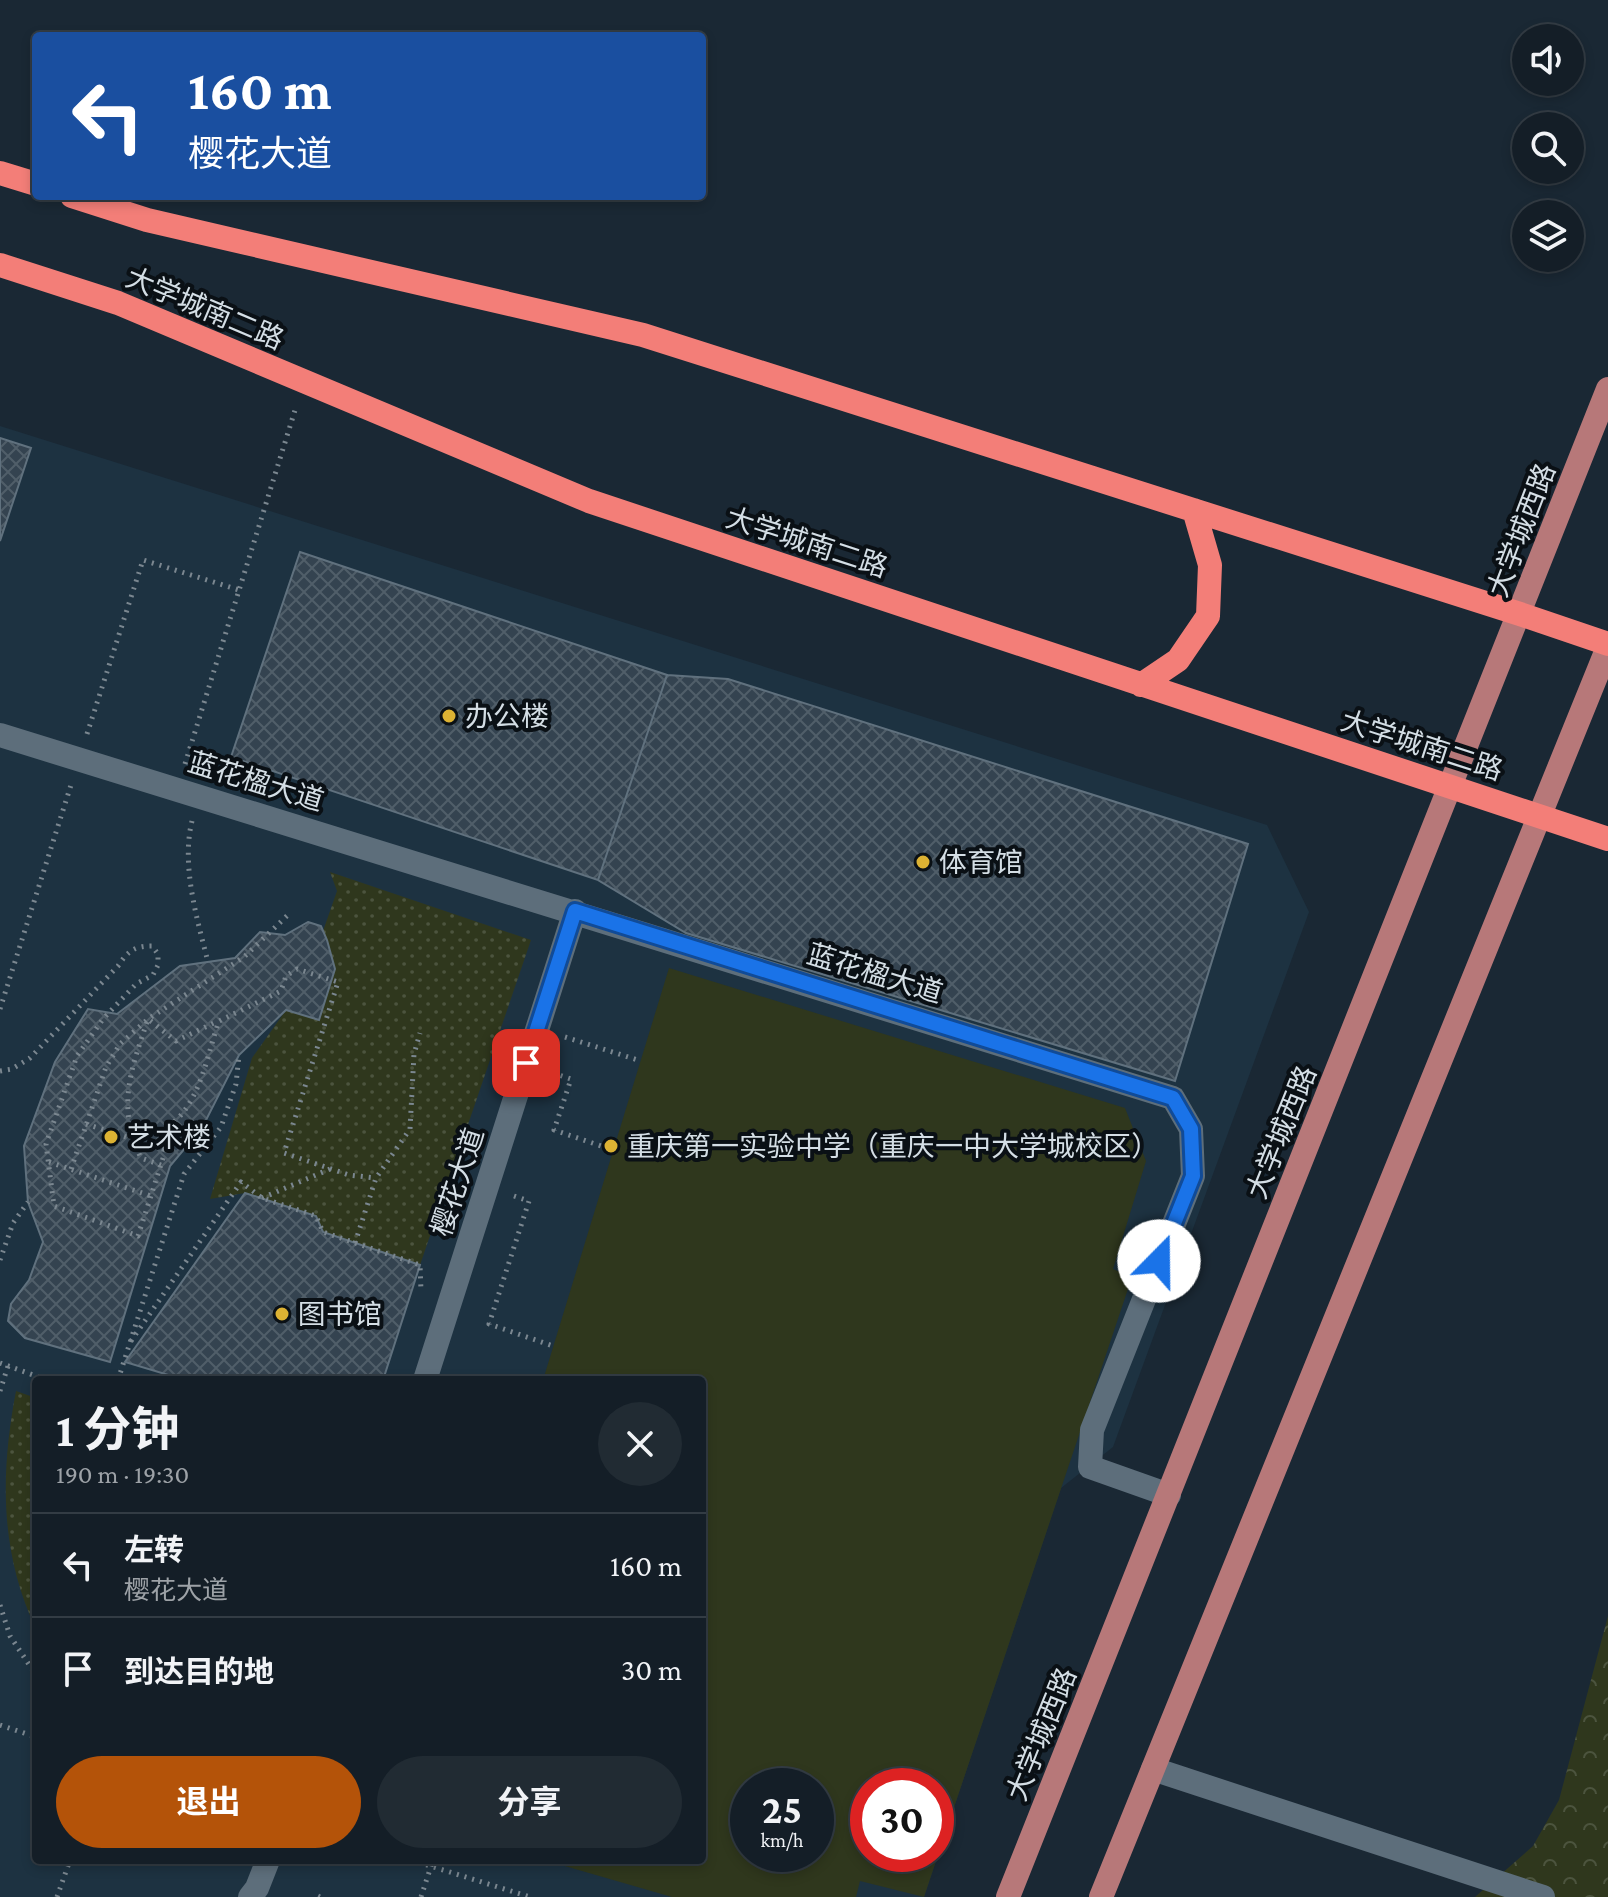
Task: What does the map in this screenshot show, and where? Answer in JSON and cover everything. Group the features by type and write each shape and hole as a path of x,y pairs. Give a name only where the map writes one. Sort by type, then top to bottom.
{"highway":[{"path":"0,173 32,183"},
{"name":"大学城南二路","path":"84,200 147,220 643,335 1520,614 1608,646"},
{"name":"大学城南二路","path":"0,265 118,303 589,501 1608,839"},
{"path":"1141,685 1178,660 1208,616 1210,565 1194,510"}],"main road":[{"name":"大学城西路","path":"1008,1897 1608,389"},
{"path":"1101,1897 1608,646"}],"street":[{"name":"蓝花楹大道","path":"0,735 1173,1098 1191,1129 1193,1176 1092,1430 1090,1467 1169,1495"},
{"name":"樱花大道","path":"426,1376 575,911"},
{"path":"1153,1769 1543,1897"},
{"path":"250,1897 266,1864"}],"path":[{"path":"208,962 192,901 188,791 239,590 304,382"},
{"path":"143,560 239,590"},
{"path":"71,1169 106,1067 120,1044 148,1019 244,957 291,912"},
{"path":"0,1071 12,1069 30,1058 118,966 126,953 138,946 152,946 158,954 158,965 153,975 136,984 103,1019 77,1056 46,1144 54,1206 138,1236 175,1121 185,1112 195,1090 219,1021"},
{"path":"148,1019 176,1041 281,991 286,976 297,969 338,982 284,1153 349,1175 376,1178"},
{"path":"148,1019 129,1077 126,1102 132,1139 141,1158 161,1165"},
{"path":"537,1029 641,1061"},
{"path":"355,1243 376,1178 410,1129 414,1054 420,1033"},
{"path":"119,1376 184,1174 221,1127 236,1084 239,1055"},
{"path":"571,1079 554,1130 613,1150"},
{"path":"86,1124 166,1150"},
{"path":"49,1162 151,1196"},
{"path":"262,1198 331,1169"},
{"path":"131,1341 241,1182 262,1198 316,1216 323,1232 420,1265 422,1330 439,1336"},
{"path":"529,1201 489,1324 553,1346"},
{"path":"0,1260 13,1223 28,1202"},
{"path":"0,1363 36,1376"},
{"path":"0,1391 8,1366"},
{"path":"0,1605 10,1636 32,1669"},
{"path":"0,1725 32,1736"},
{"path":"57,1897 69,1864"},
{"path":"421,1897 432,1864"},
{"path":"435,1864 530,1897"}],"shaded area":[{"name":"重庆第一实验中学（重庆一中大学城校区）","path":"0,426 1267,825 1309,912 1113,1447 1061,1488 954,1807 954,1768 850,1768 850,1872 932,1872 924,1897 0,1897"}],"green space":[{"path":"330,872 531,940 420,1265 323,1232 316,1216 245,1193 210,1199 252,1058 286,1010 318,1020 334,969 323,931 337,891"},
{"path":"669,968 1125,1108 1146,1161 1113,1269 1132,1277 954,1808 954,1768 850,1768 850,1872 932,1872 924,1897 860,1881 856,1897 672,1897 558,1864 706,1864 706,1376 544,1376"},
{"path":"16,1391 32,1397 32,1619 15,1572 6,1513 11,1422"},
{"path":"1608,1616 1608,1897 1475,1897 1533,1846 1559,1800"}],"building":[{"path":"0,438 31,448 0,541"},
{"name":"办公楼","path":"300,552 667,675 598,880 231,757"},
{"name":"体育馆","path":"667,675 728,679 1248,844 1175,1081 686,933 598,880"},
{"name":"艺术楼","path":"308,922 321,926 335,969 319,1020 286,1010 239,1055 202,1128 170,1166 110,1362 25,1338 8,1321 11,1304 29,1280 43,1242 28,1202 24,1146 55,1062 88,1009 117,1014 180,966 235,958 260,932 285,935"},
{"name":"图书馆","path":"245,1193 316,1216 323,1232 420,1265 384,1376 172,1376 125,1362"}],"place":[{"name":"办公楼","path":"449,716"},
{"name":"体育馆","path":"923,862"},
{"name":"艺术楼","path":"111,1137"},
{"name":"重庆第一实验中学（重庆一中大学城校区）","path":"611,1146"},
{"name":"图书馆","path":"282,1314"}],"route":[{"path":"526,1063 575,911 1084,1070 1173,1098 1191,1129 1193,1176 1159,1261"}]}
